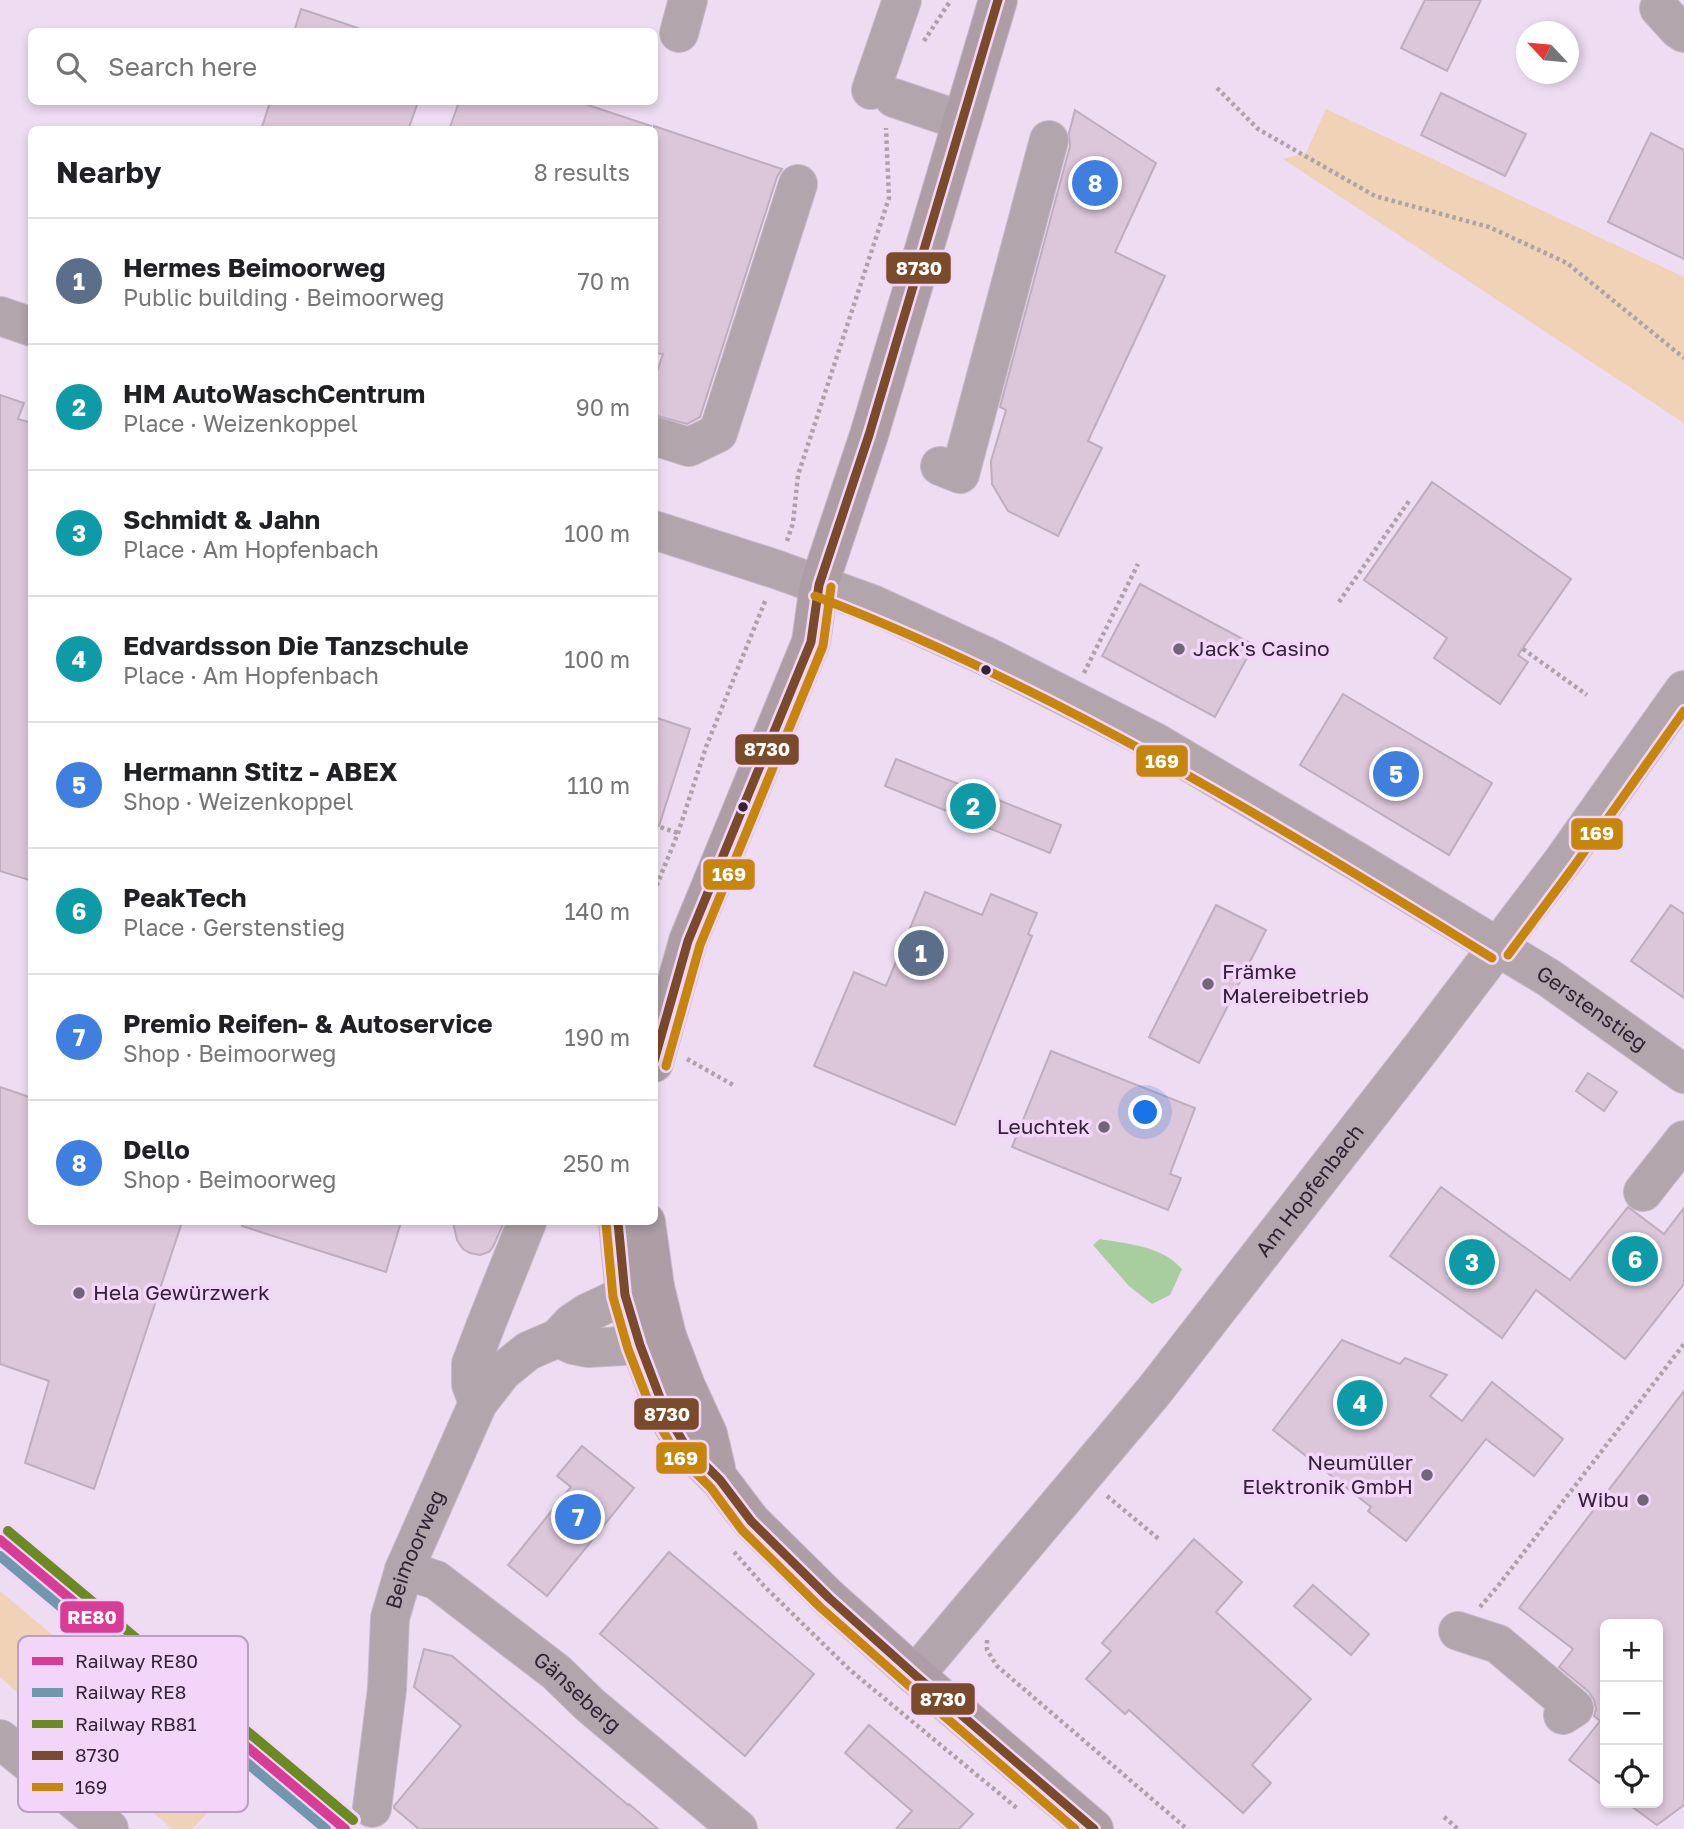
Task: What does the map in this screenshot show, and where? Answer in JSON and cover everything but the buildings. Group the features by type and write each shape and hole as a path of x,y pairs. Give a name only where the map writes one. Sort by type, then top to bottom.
{"main road":[{"path":"658,1045 688,941 811,642 819,585 869,435 998,0"},
{"path":"658,954 785,634 819,585"},
{"path":"619,1225 654,1341 665,1410 685,1445 720,1480 751,1521 830,1598 1094,1829"},
{"path":"640,1291 646,1225"}],"street":[{"path":"902,0 883,94 962,121"},
{"path":"940,466 960,474 1049,140"},
{"path":"658,437 689,447 718,433 798,184"},
{"path":"0,316 28,326"},
{"name":"Gerstenstieg","path":"658,531 872,604 975,651 1155,742 1549,978 1684,1074"},
{"name":"Am Hopfenbach","path":"915,1675 1154,1391 1428,1040 1562,862 1684,690"},
{"path":"1643,1192 1684,1140"},
{"path":"461,1397 471,1384 471,1364 526,1225"},
{"name":"Beimoorweg","path":"372,1808 387,1689 390,1618 461,1397 489,1386 512,1362 528,1351 558,1338 572,1323 587,1313 640,1291"},
{"path":"558,1338 588,1348 654,1341"},
{"name":"Gänseberg","path":"404,1570 436,1580 556,1672 590,1705 738,1829"},
{"path":"1458,1631 1498,1644 1574,1708 1563,1715"},
{"path":"0,1739 18,1754"},
{"path":"88,1812 108,1829"}],"path":[{"path":"921,44 951,0"},
{"path":"1217,88 1258,129 1375,196 1489,227 1567,263 1684,358"},
{"path":"658,882 678,833 706,747 778,570 793,523 798,475 890,198 883,94"},
{"path":"1339,602 1409,501"},
{"path":"1071,698 1138,565"},
{"path":"1523,649 1587,695"},
{"path":"658,826 678,833"},
{"path":"1458,1631 1498,1586 1684,1344"},
{"path":"1106,1496 1160,1540"},
{"path":"974,1606 993,1625 988,1632 986,1650 997,1666 1187,1829"},
{"path":"1444,1817 1458,1829"}],"shaded area":[{"path":"1326,109 1684,277 1684,423 1283,159 1306,153"},
{"path":"1100,1239 1144,1247 1174,1261 1182,1269 1170,1295 1152,1304 1129,1286 1093,1245"},
{"path":"0,1591 54,1636 18,1636 18,1693 0,1677"},
{"path":"153,1812 208,1812 192,1829 172,1829"}],"rail line":[{"name":"RB81","path":"8,1531 133,1636"},
{"name":"RE80","path":"0,1540 115,1636"},
{"name":"RE8","path":"0,1556 96,1636"},
{"name":"RB81","path":"248,1732 353,1820"},
{"name":"RE80","path":"248,1748 345,1829"},
{"name":"RE8","path":"248,1764 326,1829"}],"transit line":[{"name":"8730","path":"658,1047 688,941 811,642 819,585 869,435 998,0"},
{"name":"169","path":"666,1066 700,945 823,646 831,587"},
{"name":"169","path":"815,596 904,632 1077,715 1245,808 1492,958"},
{"name":"169","path":"1508,955 1684,711"},
{"name":"169","path":"606,1225 613,1297 628,1349 654,1416 676,1453 711,1488 742,1530 820,1607 1075,1829"},
{"name":"8730","path":"618,1225 625,1295 640,1345 665,1411 685,1445 720,1480 751,1521 829,1598 1094,1829"}],"place":[{"name":"Dello","path":"1095,183"},
{"name":"Jack's Casino","path":"1179,649"},
{"name":"Hermann Stitz - ABEX","path":"1396,774"},
{"name":"HM AutoWaschCentrum","path":"973,806"},
{"name":"Hermes Beimoorweg","path":"921,953"},
{"name":"Främke Malereibetrieb","path":"1208,984"},
{"name":"Leuchtek","path":"1104,1127"},
{"name":"PeakTech","path":"1635,1259"},
{"name":"Schmidt & Jahn","path":"1472,1262"},
{"name":"Hela Gewürzwerk","path":"79,1293"},
{"name":"Edvardsson Die Tanzschule","path":"1360,1403"},
{"name":"Neumüller Elektronik GmbH","path":"1427,1475"},
{"name":"Wibu","path":"1643,1500"},
{"name":"Premio Reifen- & Autoservice","path":"578,1517"}]}
